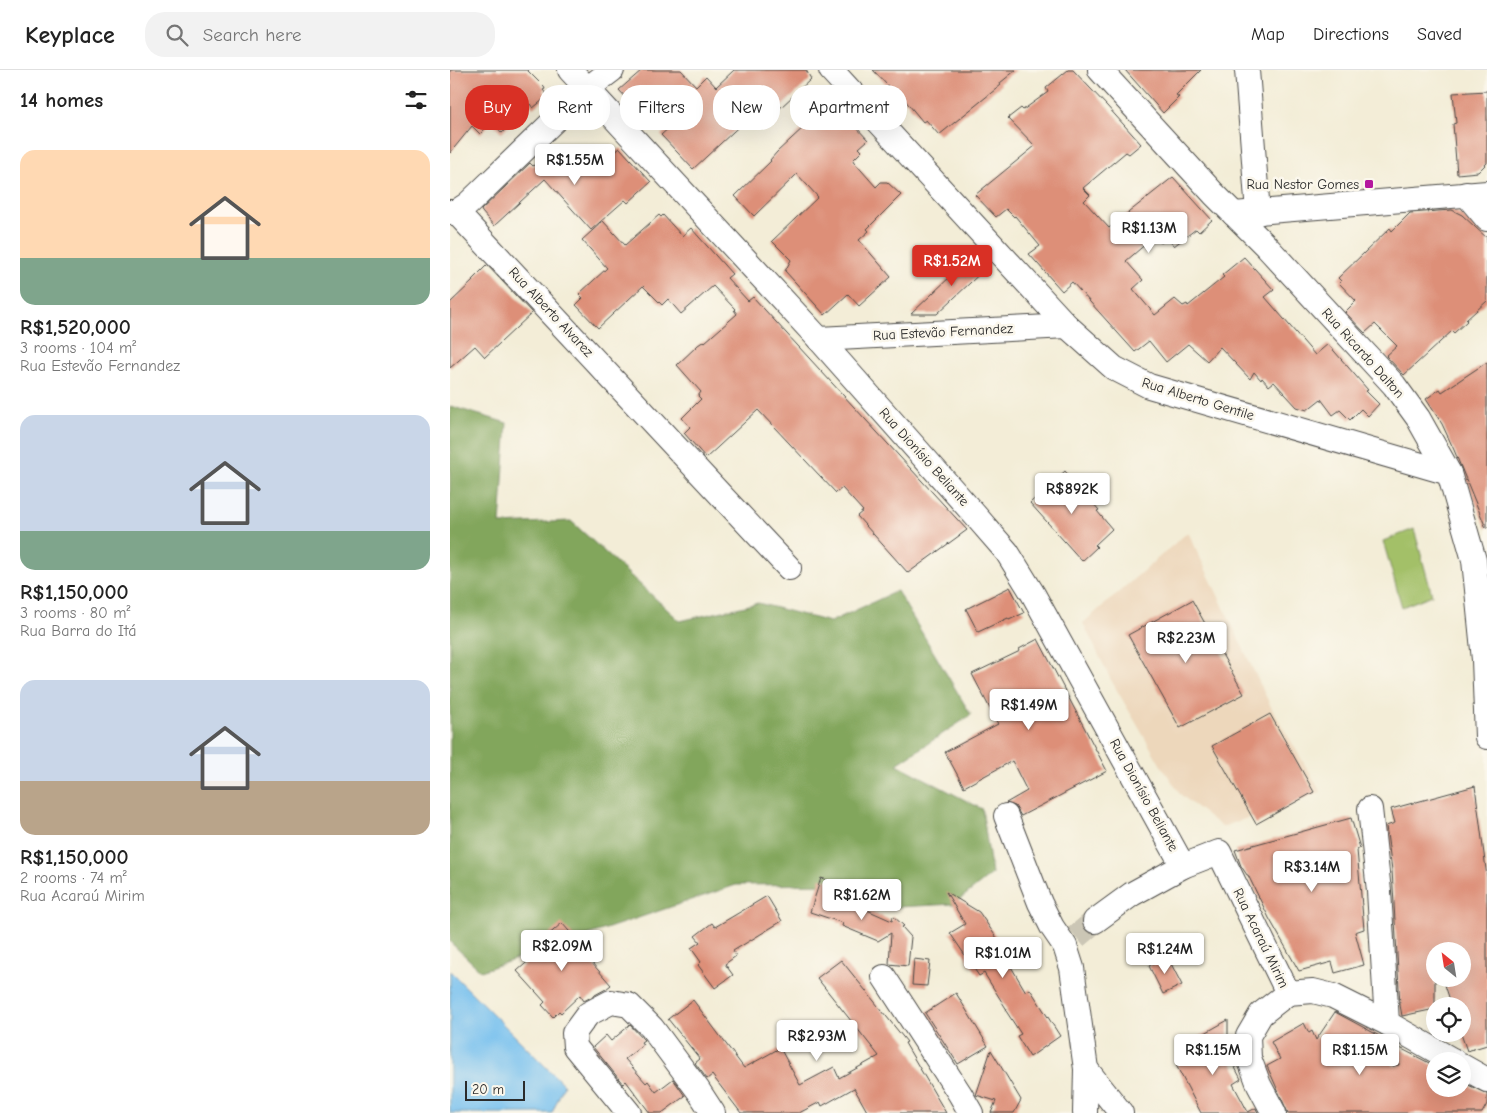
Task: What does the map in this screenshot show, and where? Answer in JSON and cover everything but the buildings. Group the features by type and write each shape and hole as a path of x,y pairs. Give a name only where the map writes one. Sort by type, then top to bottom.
{"street":[{"name":"Rua Dionísio Beliante","path":"570,70 583,85"},
{"name":"Rua Alberto Alvarez","path":"592,85 612,70"},
{"name":"Rua Alberto Gentile","path":"831,70 1067,326 1114,368 1149,386 1449,473"},
{"name":"Rua Ricardo Dalton","path":"1100,70 1394,385 1418,418 1449,473 1474,560 1484,660 1487,737"},
{"path":"1247,70 1258,213"},
{"name":"Rua Dionísio Beliante","path":"610,114 820,339 1007,552 1183,866 1219,852"},
{"name":"Rua Alberto Alvarez","path":"545,130 468,204 453,212 789,568"},
{"path":"1234,214 1477,194 1487,219"},
{"name":"Rua Estevão Fernandez","path":"820,339 1067,326"},
{"path":"1370,809 1379,891 1387,1023"},
{"path":"1006,816 1040,902 1052,927 1070,941 1086,1069 1084,1113"},
{"name":"Rua Acaraú Mirim","path":"1219,852 1288,993 1313,991 1333,996 1387,1023 1438,1052"},
{"path":"1094,921 1132,894 1183,866"},
{"path":"884,977 971,1113"},
{"path":"1274,1113 1259,1085 1250,1058 1248,1036 1260,1014 1288,993"},
{"path":"629,1113 575,1047 574,1033 588,1014 611,1002 629,1005 652,1028 713,1113"},
{"path":"1086,1069 1121,1113"},
{"path":"1471,1071 1487,1080"}],"shaded area":[{"path":"1188,532 1272,709 1321,792 1222,827 1181,795 1160,764 1111,680 1083,623"}],"green space":[{"path":"450,406 507,423 500,524 571,521 680,621 758,603 830,622 897,591 971,715 897,764 982,809 992,874 954,904 898,907 848,884 736,885 481,971 450,942"},
{"path":"1414,529 1432,595 1402,607 1383,541"}],"water":[{"path":"450,971 564,1085 552,1113 450,1113"}],"tunnel":[{"path":"1076,937 1095,921"}],"place":[{"name":"Rua Nestor Gomes","path":"1369,184"}]}
